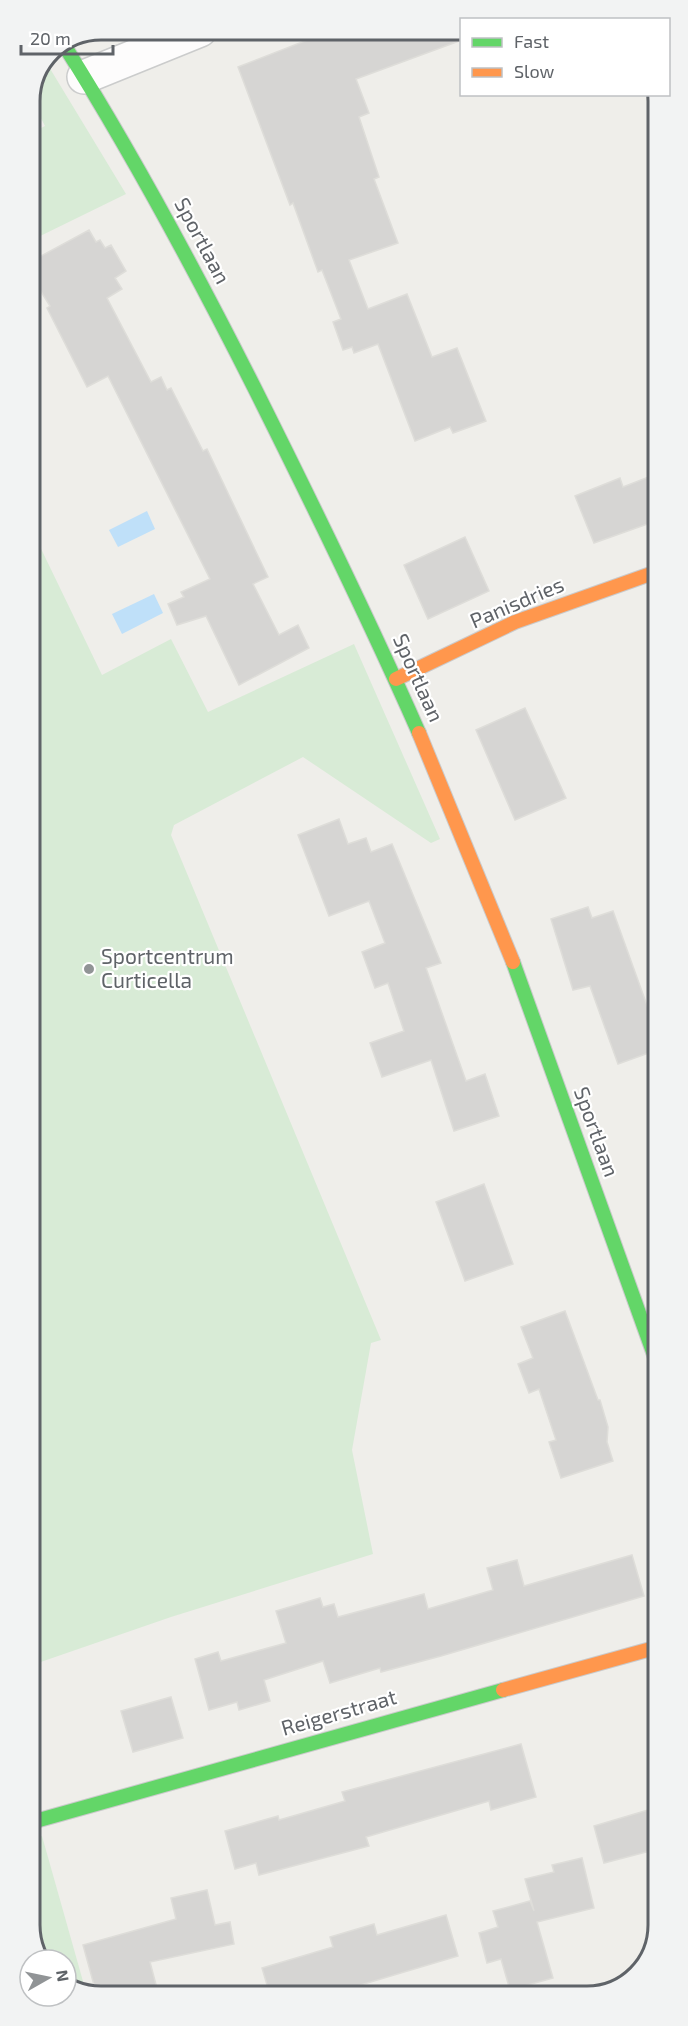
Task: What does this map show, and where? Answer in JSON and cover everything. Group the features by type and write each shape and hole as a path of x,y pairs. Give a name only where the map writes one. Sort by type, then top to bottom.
{"street":[{"path":"84,77 175,40"},
{"name":"Sportlaan","path":"68,51 145,179 215,310 314,506 396,679 443,786 504,940 648,1338"},
{"name":"Panisdries","path":"396,679 515,622 648,575"},
{"name":"Reigerstraat","path":"40,1820 648,1650"}],"green space":[{"path":"50,69 126,194 40,236 40,129 45,126 40,116 40,101 45,78"},
{"path":"40,547 102,675 171,639 208,712 354,644 440,839 431,843 303,757 174,825 171,835 381,1340 371,1343 352,1450 373,1554 171,1617 40,1662"},
{"path":"42,1836 74,1948 45,1948 40,1925 40,1837"},
{"path":"78,1964 83,1982 78,1980"}],"water":[{"path":"147,511 155,529 118,547 109,530"},
{"path":"154,594 163,613 122,634 112,614"}],"building":[{"path":"306,40 460,41 356,79 369,113 359,117 379,177 374,179 398,243 349,260 368,309 407,294 432,357 457,348 486,421 453,433 450,427 415,441 378,344 354,353 352,347 343,350 333,322 341,319 322,270 318,272 293,203 290,205 238,67"},
{"path":"89,230 96,242 100,240 105,248 111,245 126,271 115,278 122,289 107,298 151,382 161,377 167,390 171,388 203,451 207,449 268,577 253,584 279,635 298,625 309,648 239,685 206,616 177,625 168,604 184,597 181,592 210,579 108,376 87,387 47,308 50,306 40,290 40,257"},
{"path":"648,477 648,524 594,543 575,496 620,478 623,487"},
{"path":"465,537 489,591 428,619 404,565"},
{"path":"525,708 566,798 515,820 476,730"},
{"path":"339,819 348,844 366,838 371,852 392,844 441,963 426,968 466,1081 485,1074 499,1116 454,1131 431,1060 382,1077 370,1043 404,1031 388,983 375,988 362,952 385,943 369,901 329,916 298,835"},
{"path":"588,907 592,918 613,911 648,1008 648,1053 618,1064 590,986 573,990 551,919"},
{"path":"484,1184 513,1264 465,1281 436,1202"},
{"path":"565,1311 598,1400 600,1400 608,1427 607,1442 613,1461 561,1478 549,1442 556,1440 539,1389 529,1393 518,1364 533,1358 521,1327"},
{"path":"632,1555 644,1596 441,1656 381,1672 380,1668 330,1683 323,1661 264,1680 270,1701 239,1710 237,1702 209,1710 195,1659 218,1652 221,1661 286,1643 276,1611 320,1598 323,1607 334,1604 338,1617 424,1594 428,1609 493,1590 487,1568 517,1560 524,1586"},
{"path":"171,1697 183,1738 133,1752 121,1711"},
{"path":"521,1744 536,1797 491,1810 489,1801 366,1837 369,1846 259,1875 256,1863 235,1869 225,1831 278,1816 279,1820 345,1801 342,1792"},
{"path":"648,1810 648,1852 604,1863 594,1826"},
{"path":"582,1858 594,1908 537,1922 553,1978 525,1986 509,1986 501,1959 487,1963 479,1933 498,1927 493,1911 530,1901 534,1911 525,1879 554,1872 552,1865"},
{"path":"207,1890 215,1925 230,1922 234,1944 150,1962 156,1985 94,1985 83,1945 176,1919 171,1898"},
{"path":"446,1915 458,1956 359,1986 267,1985 262,1968 333,1947 330,1937 374,1924 377,1935"}],"traffic: fast":[{"path":"68,51 140,172 233,345 339,560 419,733"},
{"path":"513,962 648,1338"},
{"path":"40,1820 503,1690"}],"traffic: slow":[{"path":"396,679 515,622 648,575"},
{"path":"419,733 513,962"},
{"path":"503,1690 648,1650"}],"place":[{"name":"Sportcentrum Curticella","path":"89,969"}]}
